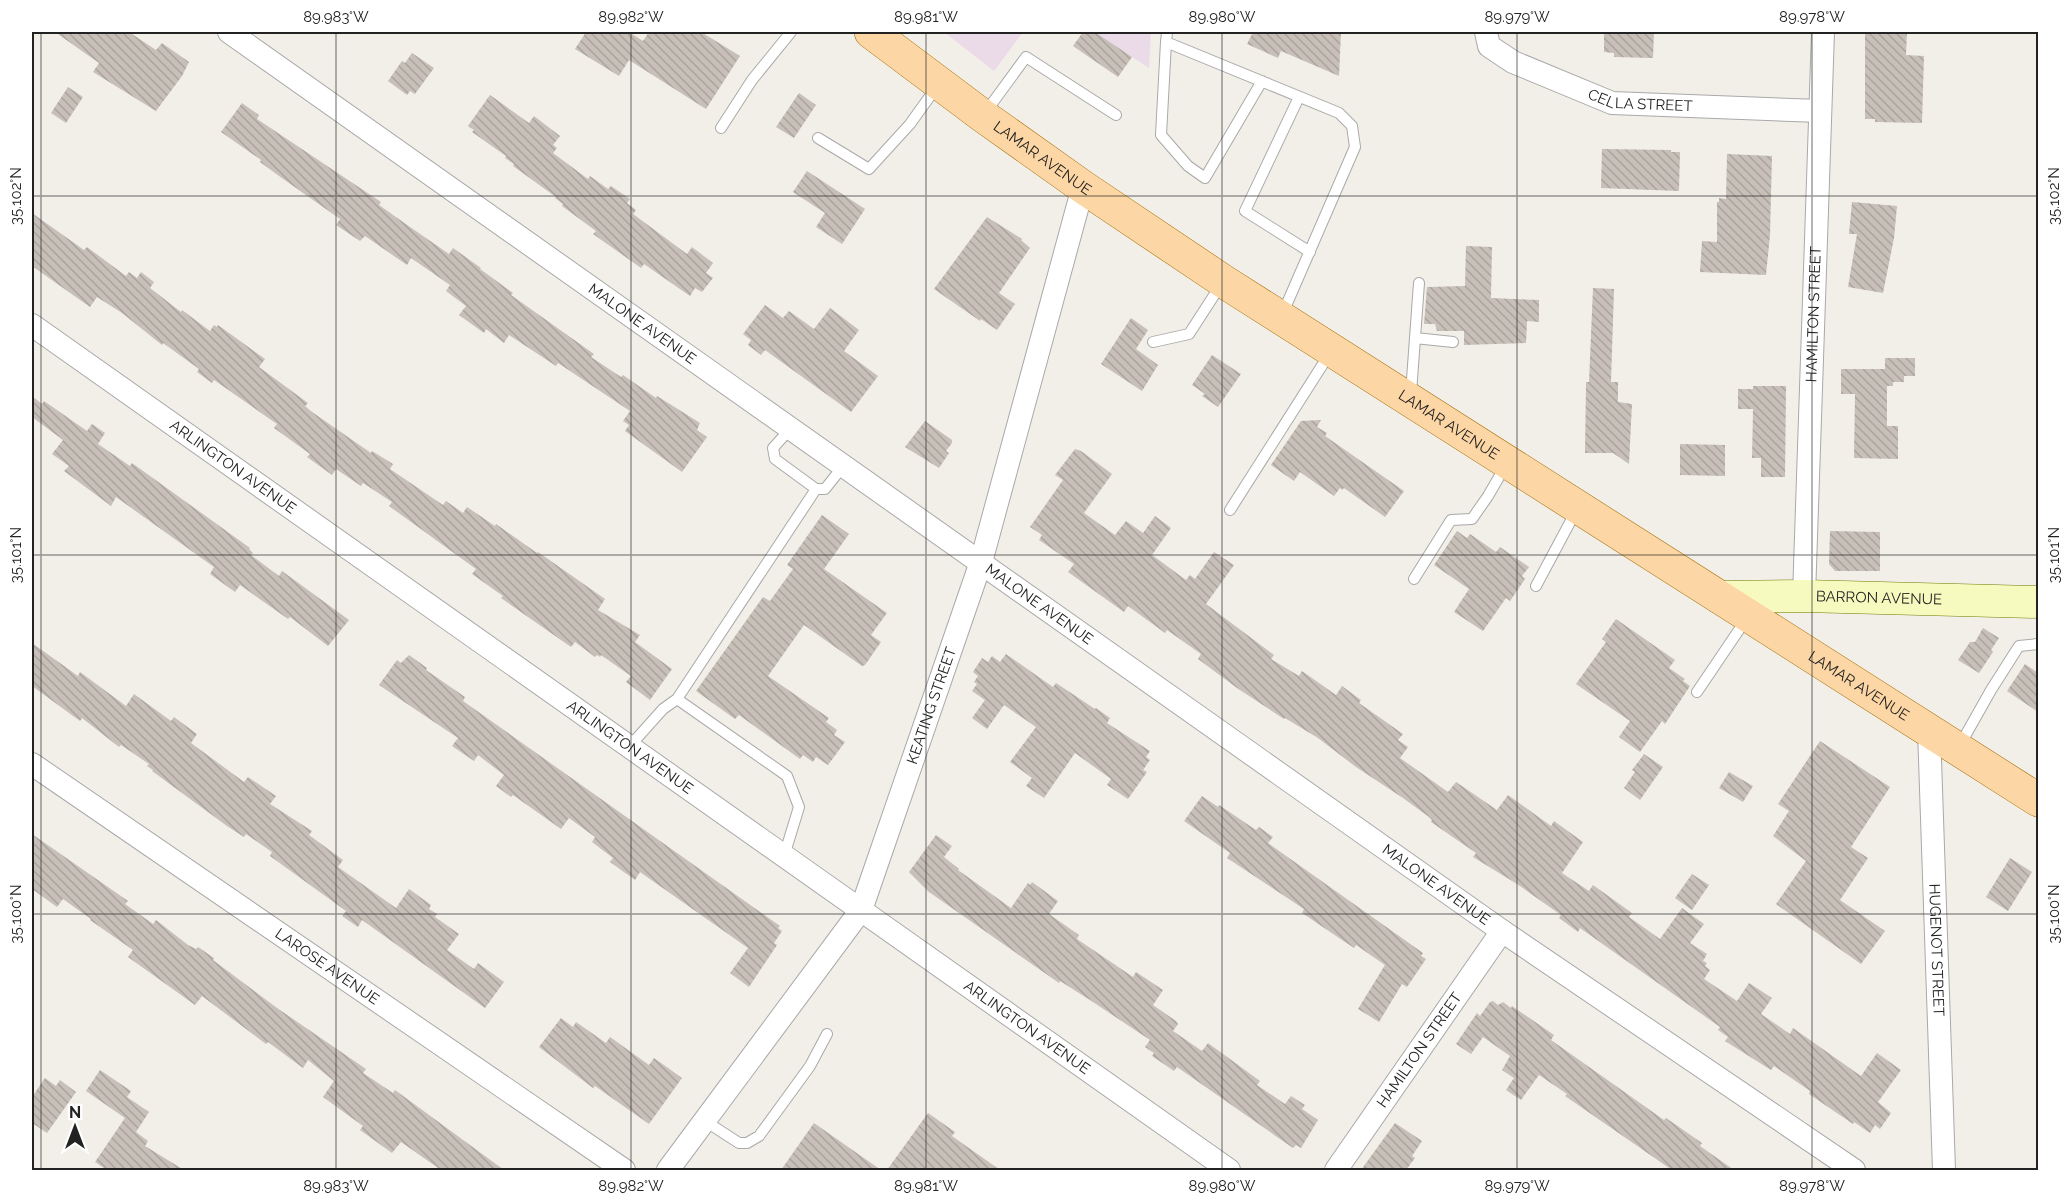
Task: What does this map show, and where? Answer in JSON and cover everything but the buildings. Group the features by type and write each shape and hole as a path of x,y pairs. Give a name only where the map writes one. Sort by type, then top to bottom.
{"main road":[{"name":"LAMAR AVENUE","path":"872,32 983,116 1083,187 1223,281 2038,800"},
{"name":"BARRON AVENUE","path":"1719,597 1804,596 2038,602"}],"street":[{"name":"MALONE AVENUE","path":"229,32 1502,932 1854,1170"},
{"name":"CELLA STREET","path":"1486,32 1489,46 1513,62 1612,103 1820,111"},
{"name":"HAMILTON STREET","path":"1804,596 1822,32"},
{"name":"KEATING STREET","path":"668,1170 861,910 981,562 1083,187"},
{"name":"ARLINGTON AVENUE","path":"32,325 1229,1170"},
{"name":"HUGENOT STREET","path":"1929,730 1944,1170"},
{"name":"LAROSE AVENUE","path":"32,764 624,1170"},
{"name":"HAMILTON STREET","path":"1336,1170 1502,932"}],"lane":[{"path":"721,128 752,80 791,32"},
{"path":"1262,81 1205,178 1188,166 1161,135 1167,37 1262,81 1339,113 1352,126 1355,147 1280,318"},
{"path":"983,116 1026,57 1116,115"},
{"path":"818,138 869,169 910,124 940,83"},
{"path":"1299,97 1245,211 1310,252"},
{"path":"1153,342 1189,334 1223,281"},
{"path":"1410,400 1419,282"},
{"path":"1415,338 1453,342"},
{"path":"1230,510 1332,350"},
{"path":"791,428 773,448 775,459 816,489 825,489 844,465"},
{"path":"1414,579 1450,520 1472,519 1508,463"},
{"path":"629,747 663,709 677,699 816,489"},
{"path":"1536,586 1578,508"},
{"path":"1697,692 1749,615"},
{"path":"1957,749 2019,646 2038,644"},
{"path":"677,699 787,776 799,807 784,856"},
{"path":"705,1121 739,1143 747,1143 759,1136 810,1066 827,1034"}],"shaded area":[{"path":"944,32 1023,32 994,71"},
{"path":"1095,32 1151,32 1149,68 1132,57"}]}
